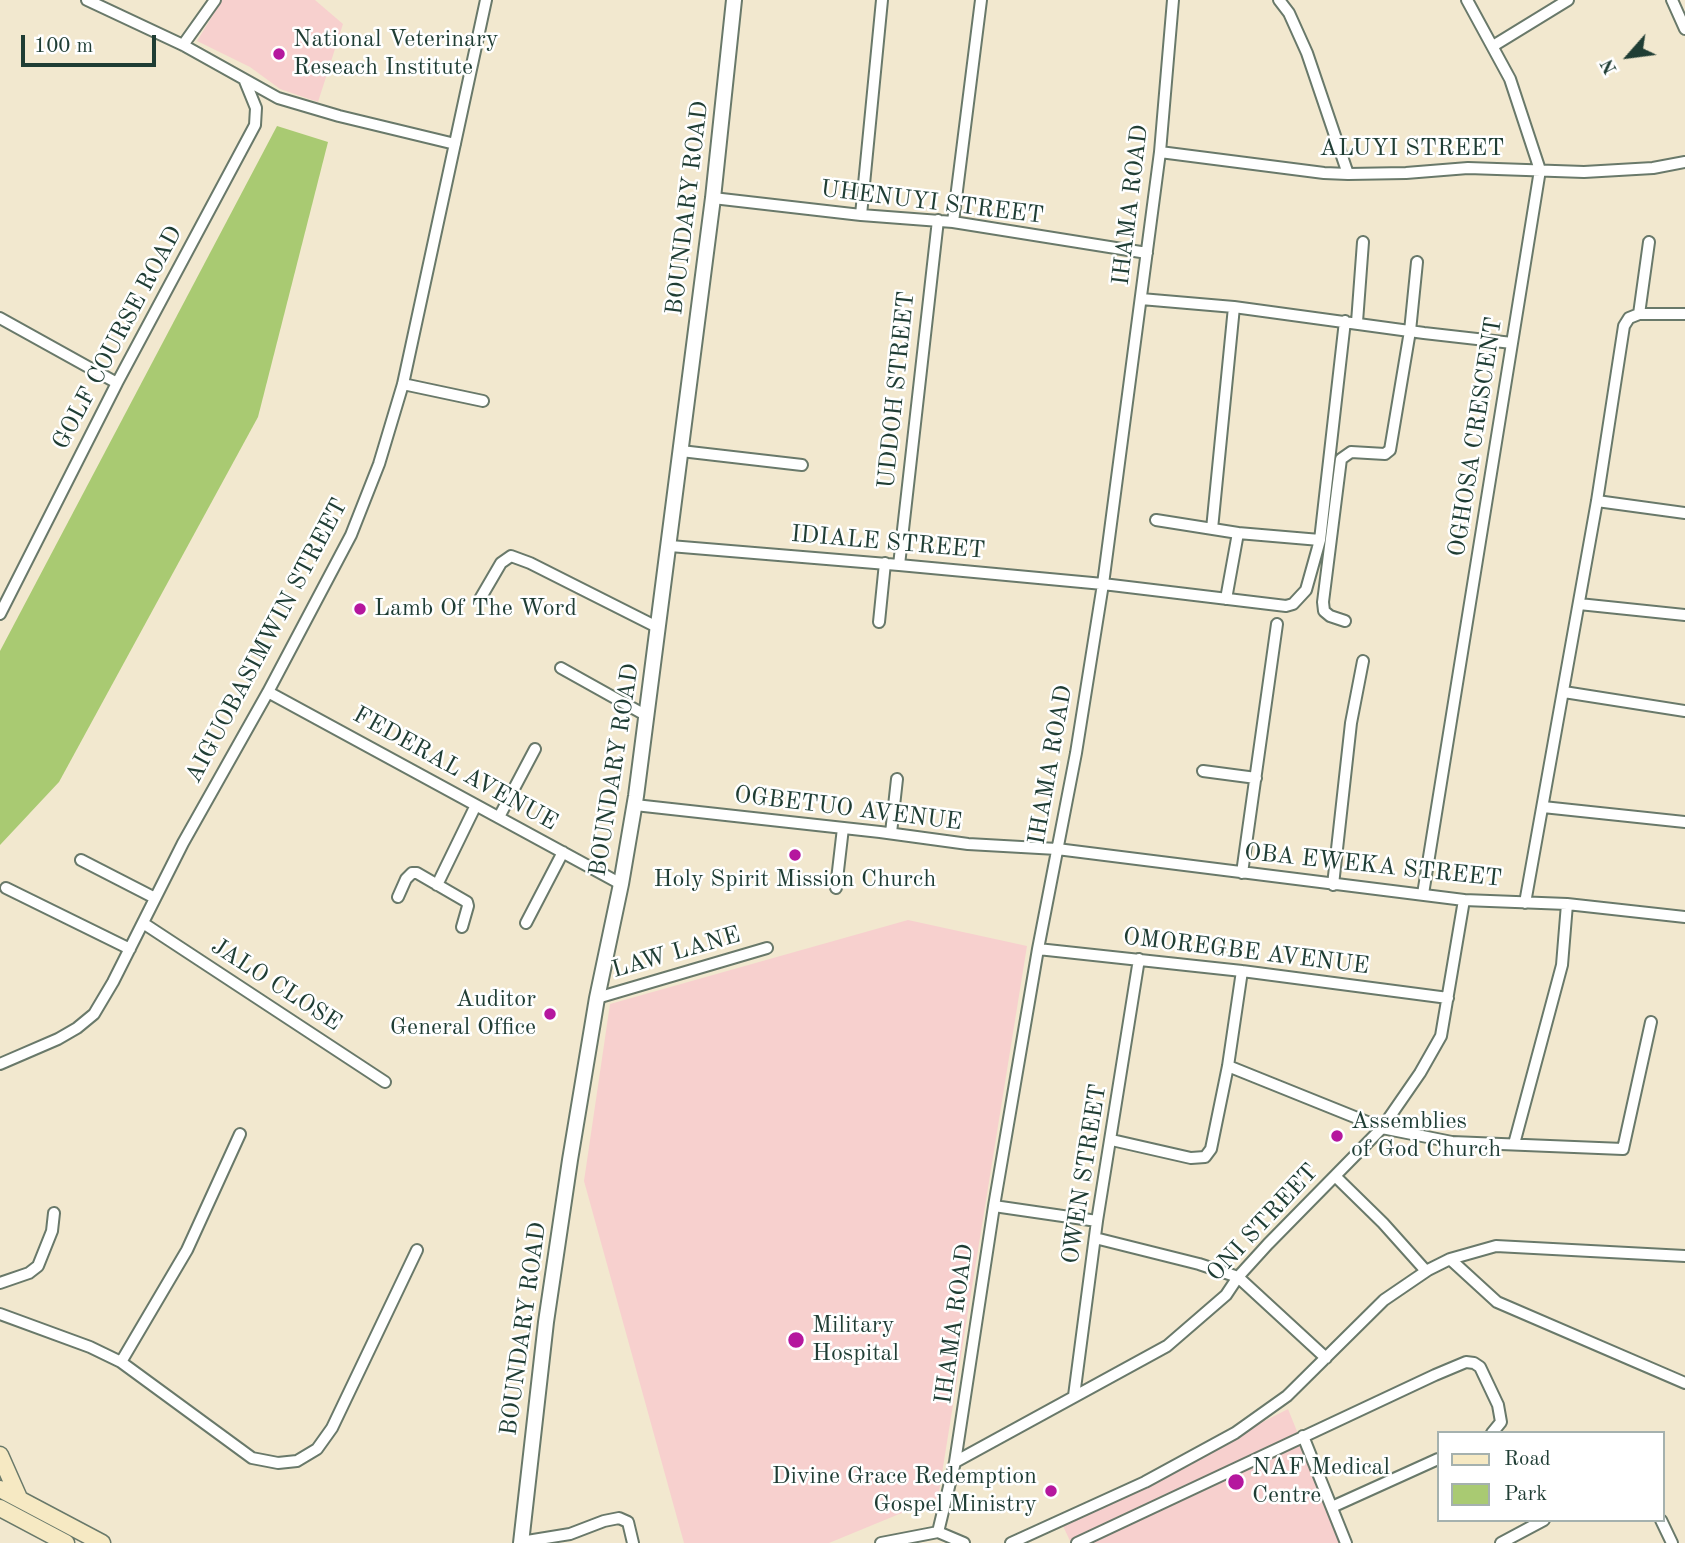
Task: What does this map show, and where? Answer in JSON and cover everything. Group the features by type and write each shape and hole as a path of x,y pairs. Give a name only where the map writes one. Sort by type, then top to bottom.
{"main road":[{"path":"0,1455 19,1498"},
{"path":"0,1489 102,1543"},
{"path":"0,1508 66,1543"}],"street":[{"path":"87,0 183,45 278,97 339,116 455,144"},
{"path":"183,45 215,0"},
{"name":"AIGUOBASIMWIN STREET","path":"0,1064 58,1039 94,1014 183,843 268,692 351,535 379,464 402,384 486,0"},
{"name":"BOUNDARY ROAD","path":"521,1542 546,1322 597,998 635,806 713,198 734,0"},
{"path":"861,215 882,0"},
{"path":"953,222 981,0"},
{"name":"IHAMA ROAD","path":"938,1532 955,1462 993,1206 1056,849 1076,753 1103,584 1160,152 1173,0"},
{"path":"1279,0 1289,13 1307,53 1348,174"},
{"name":"OGHOSA CRESCENT","path":"1423,894 1540,170 1510,79 1467,0"},
{"path":"1493,46 1568,0"},
{"path":"1672,0 1685,29"},
{"path":"245,81 256,108 278,97"},
{"name":"GOLF COURSE ROAD","path":"0,614 117,383 255,125 256,108"},
{"name":"ALUYI STREET","path":"1160,152 1348,174 1468,168 1584,172 1653,168 1685,162"},
{"name":"UHENUYI STREET","path":"713,198 861,215 938,220 1147,253"},
{"name":"UDDOH STREET","path":"899,565 938,220"},
{"path":"1357,323 1363,242"},
{"path":"1639,314 1649,242"},
{"path":"1345,621 1324,611 1323,602 1341,459 1351,452 1385,454 1390,450 1410,331 1417,262"},
{"path":"1141,299 1234,307 1512,343"},
{"path":"1212,529 1234,307"},
{"path":"1525,903 1564,692 1625,327 1629,318 1639,314 1685,314"},
{"path":"0,318 117,383"},
{"path":"1156,520 1238,533 1320,540 1345,321"},
{"path":"402,384 484,401"},
{"path":"681,451 802,465"},
{"path":"1597,501 1685,513"},
{"path":"1226,599 1238,533"},
{"name":"IDIALE STREET","path":"670,546 1103,584 1286,606 1293,604 1306,590 1320,540"},
{"path":"480,599 501,563 511,556 520,558 659,628"},
{"path":"879,622 885,564"},
{"path":"1579,604 1685,615"},
{"path":"1242,873 1277,624"},
{"path":"1333,886 1350,737 1363,661"},
{"path":"561,668 647,716"},
{"name":"FEDERAL AVENUE","path":"268,692 621,884"},
{"path":"1564,692 1685,711"},
{"path":"499,817 535,749"},
{"path":"1203,771 1256,778"},
{"path":"891,833 897,779"},
{"path":"437,885 476,804"},
{"name":"OGBETUO AVENUE","path":"635,806 891,833 968,844 1056,849"},
{"path":"1543,807 1685,822"},
{"path":"836,888 843,828"},
{"name":"OBA EWEKA STREET","path":"1056,849 1333,886 1464,900 1567,904 1685,917"},
{"path":"526,923 563,852"},
{"path":"81,860 155,898"},
{"path":"398,897 405,879 412,873 417,873 467,902 462,927"},
{"path":"6,888 130,949"},
{"name":"ONI STREET","path":"955,1462 1167,1346 1226,1295 1238,1277 1382,1128 1420,1073 1441,1036 1464,900"},
{"path":"1514,1144 1562,965 1567,904"},
{"name":"JALO CLOSE","path":"143,923 385,1082"},
{"name":"LAW LANE","path":"597,998 767,948"},
{"name":"OMOREGBE AVENUE","path":"1038,948 1448,998"},
{"name":"OWEN STREET","path":"1074,1396 1097,1221 1139,959"},
{"path":"1112,1140 1191,1158 1205,1157 1211,1149 1228,1066 1242,971"},
{"path":"1228,1066 1382,1128 1452,1142 1623,1149 1651,1022"},
{"path":"121,1362 187,1250 240,1134"},
{"path":"1336,1177 1383,1223 1426,1271"},
{"path":"993,1206 1097,1221"},
{"path":"0,1283 29,1273 38,1266 52,1231 54,1213"},
{"path":"1095,1238 1199,1264 1238,1277 1326,1358"},
{"path":"1011,1543 1145,1482 1235,1433 1287,1396 1384,1300 1426,1271 1450,1259 1496,1246 1685,1256"},
{"path":"0,1314 90,1347 121,1362 252,1458 278,1463 297,1461 317,1449 332,1428 417,1251"},
{"path":"1450,1259 1497,1302 1685,1384"},
{"path":"1077,1543 1435,1374 1466,1362 1480,1367 1498,1405 1501,1422 1494,1431"},
{"path":"1303,1436 1346,1543"},
{"path":"1332,1507 1436,1460"},
{"path":"521,1542 570,1534 619,1518 628,1522 634,1543"},
{"path":"1501,1543 1541,1522"},
{"path":"1662,1522 1672,1543"},
{"path":"881,1543 938,1532 964,1543"}],"shaded area":[{"name":"National Veterinary Reseach Institute","path":"222,0 315,0 343,24 318,102 280,89 250,67 197,41"},
{"name":"Military Hospital","path":"908,920 1027,946 938,1498 829,1543 684,1543 584,1181 610,1004"},
{"name":"NAF Medical Centre","path":"1288,1409 1342,1543 1071,1543 1063,1526 1191,1465 1247,1430"}],"green space":[{"path":"277,126 328,142 258,417 59,782 0,845 0,651"}],"place":[{"name":"National Veterinary Reseach Institute","path":"279,54"},
{"name":"Lamb Of The Word","path":"360,609"},
{"name":"Holy Spirit Mission Church","path":"795,855"},
{"name":"Auditor General Office","path":"550,1014"},
{"name":"Assemblies of God Church","path":"1337,1136"},
{"name":"Military Hospital","path":"796,1340"},
{"name":"NAF Medical Centre","path":"1236,1482"},
{"name":"Divine Grace Redemption Gospel Ministry","path":"1051,1491"}]}
